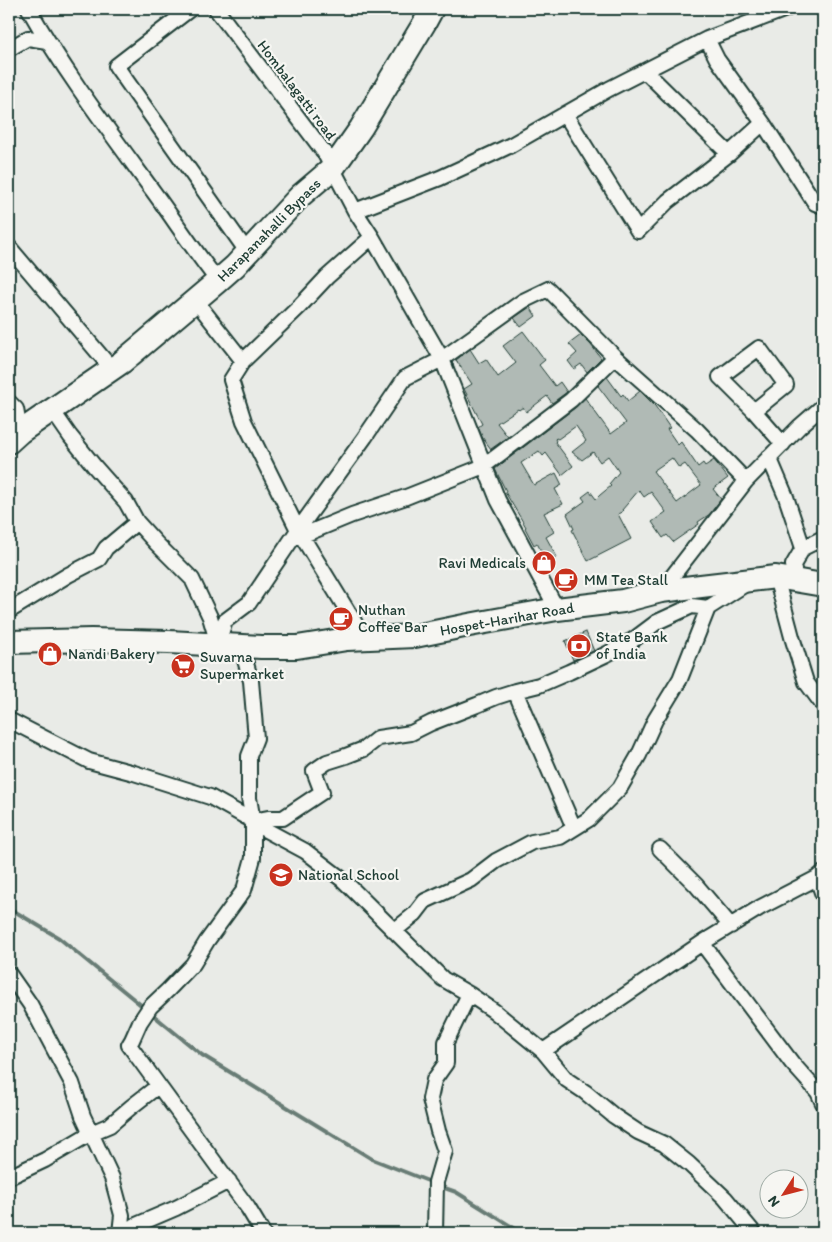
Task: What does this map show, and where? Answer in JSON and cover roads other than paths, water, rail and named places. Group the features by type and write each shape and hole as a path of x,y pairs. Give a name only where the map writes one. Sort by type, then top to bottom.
{"main road":[{"name":"Harapanahalli Bypass","path":"14,437 122,362 235,266 300,196 333,168 361,128 432,9"},
{"name":"Hospet-Harihar Road","path":"9,642 91,640 297,647 347,639 415,636 557,609 624,602 661,591 751,580 786,579 823,585"}],"street":[{"path":"29,9 47,40 109,133 218,281"},
{"path":"190,9 116,66 248,252"},
{"name":"Hombalagatti road","path":"216,9 324,152 355,212 372,237 442,359 498,500 557,609"},
{"path":"355,212 440,178 492,154 707,39 786,9"},
{"path":"9,49 28,38 47,40"},
{"path":"707,39 717,59 763,123 815,204 823,206"},
{"path":"645,71 729,154"},
{"path":"566,114 638,231 668,201 729,154 763,123"},
{"path":"364,638 299,533 244,421 231,380 243,361 327,277 372,237"},
{"path":"9,247 112,369"},
{"path":"218,644 226,621 249,603 405,378 442,359 523,302 548,289 614,357 697,430 746,481"},
{"path":"195,300 243,361"},
{"path":"754,410 786,385 759,348 720,377 754,410 783,444"},
{"path":"299,533 406,498 484,466 571,400 614,357"},
{"path":"9,402 16,409 14,437"},
{"path":"661,591 746,481 799,427 823,406"},
{"path":"52,410 70,436 126,502 138,522 192,579 210,617 218,644"},
{"path":"769,457 786,496 802,548"},
{"path":"9,611 68,575 99,559 106,548 138,522"},
{"path":"823,538 802,548 786,579 792,637 806,682 823,705"},
{"path":"394,932 415,914 425,901 471,880 496,861 532,842 560,836 589,819 620,788 655,720 680,679 708,608 751,580"},
{"path":"253,821 283,818 322,792 314,771 327,762 364,749 378,738 411,733 496,697 515,690 539,685 607,654 633,640 657,622 692,606 708,608"},
{"path":"243,646 251,681 256,738 249,756 248,798 253,821 253,858 244,890 207,941 193,964 147,1012 129,1045 229,1181 263,1233"},
{"path":"515,690 574,828"},
{"path":"9,720 89,761 210,797 305,851 343,880 443,979 494,1010 543,1051 567,1080 614,1116 638,1132 664,1144 689,1164 725,1198 754,1233"},
{"path":"660,849 696,885 731,926"},
{"path":"543,1051 702,943 761,907 820,876 823,895"},
{"path":"702,943 792,1064 818,1092 823,1102"},
{"path":"9,974 30,1004 72,1083 83,1116 112,1178 122,1215 120,1233"},
{"path":"435,1233 436,1182 445,1151 430,1099 434,1080 446,1063 446,1042 469,994"},
{"path":"9,1177 46,1160 91,1133 110,1125 130,1106 158,1086"},
{"path":"120,1233 176,1208 229,1181"}],"waterway":[{"path":"9,908 59,938 202,1055 372,1159 433,1183"},
{"path":"439,1186 456,1192 522,1233"}],"place":[{"name":"Ravi Medicals","path":"544,563"},
{"name":"MM Tea Stall","path":"566,580"},
{"name":"Nuthan Coffee Bar","path":"341,619"},
{"name":"State Bank of India","path":"579,646"},
{"name":"Nandi Bakery","path":"50,654"},
{"name":"Suvarna Supermarket","path":"183,666"},
{"name":"National School","path":"281,875"}]}
